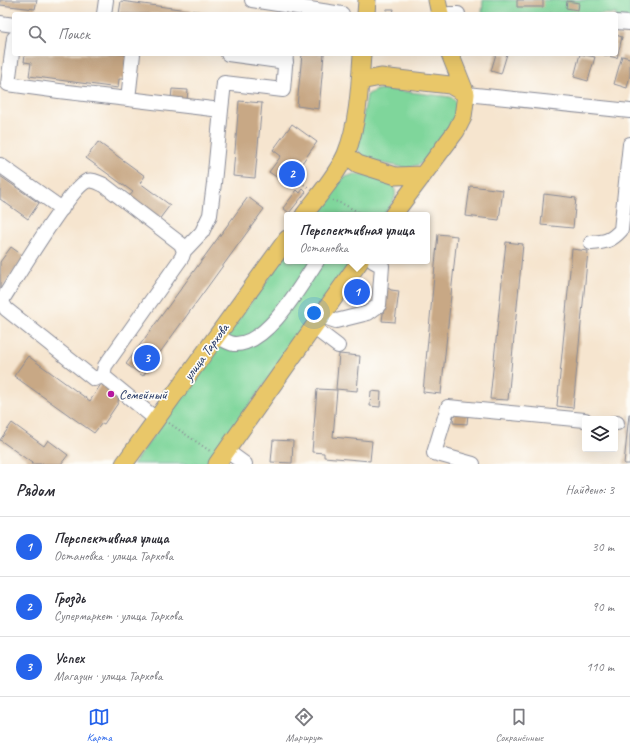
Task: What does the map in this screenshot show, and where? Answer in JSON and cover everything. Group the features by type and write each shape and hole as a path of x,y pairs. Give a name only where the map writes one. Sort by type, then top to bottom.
{"main road":[{"path":"366,12 368,0"},
{"path":"437,0 440,12"},
{"path":"306,212 346,155 357,108 362,56"},
{"path":"395,212 456,131 463,117 466,94 451,56"},
{"path":"360,81 381,77 450,85 466,94"},
{"path":"346,155 358,164 396,176 423,174"},
{"name":"улица Тархова","path":"124,464 160,419 217,336 284,243"},
{"path":"219,456 358,264"}],"street":[{"path":"104,12 106,0"},
{"path":"252,0 291,10 316,12"},
{"path":"618,22 630,23"},
{"path":"0,23 12,25"},
{"path":"12,53 8,84 59,92 221,110"},
{"path":"128,99 134,56"},
{"path":"103,376 104,366 182,257 184,251 202,232 210,215 224,83 283,90 286,58 257,56"},
{"path":"466,94 630,110"},
{"path":"592,243 602,242 614,238 621,230 630,144"},
{"path":"0,165 62,209"},
{"path":"103,376 94,380 6,309 2,302 4,297 62,209 78,188 87,182 95,181 104,185 181,244 184,251"},
{"path":"217,336 232,344 241,344 268,328 284,310 315,264"},
{"path":"317,322 336,321 368,313 379,305 382,266 378,264"},
{"path":"317,322 338,346"},
{"path":"103,376 160,419"},
{"path":"472,464 434,453 448,407 582,420"},
{"path":"219,456 245,464"}],"path":[{"path":"297,180 311,189"},
{"path":"330,200 343,204 358,212"},
{"path":"160,419 219,456"}],"green space":[{"path":"483,0 630,0 630,26 618,25 618,12 482,12"},
{"path":"385,89 451,97 459,105 456,118 425,161 418,165 407,168 370,161 358,150 367,95 376,90"},
{"path":"354,174 366,175 381,179 392,186 395,191 395,197 385,212 317,212 343,178"},
{"path":"284,257 284,264 349,264 208,464 133,464"}],"building":[{"path":"0,0 37,0 35,9 0,5"},
{"path":"517,0 543,0 543,7 517,7"},
{"path":"121,1 202,12 119,12"},
{"path":"567,1 579,3 578,10 566,8"},
{"path":"387,9 394,9 393,12 386,12"},
{"path":"618,36 622,37 618,54"},
{"path":"25,56 129,56 126,79 119,79 118,88 29,76 31,63 24,62"},
{"path":"302,56 324,56 319,109 297,106"},
{"path":"495,56 506,56 501,74 491,71"},
{"path":"579,56 595,57 588,81 574,77"},
{"path":"622,56 630,58 630,75 627,88 614,84"},
{"path":"172,89 188,90 187,100 171,99"},
{"path":"239,101 262,103 255,178 233,176"},
{"path":"292,124 317,142 287,184 269,172 281,156 273,150"},
{"path":"98,142 145,176 140,183 170,205 158,221 127,199 133,192 86,158"},
{"path":"0,176 39,203 28,219 0,199"},
{"path":"470,186 503,190 499,220 466,216"},
{"path":"303,189 306,192 290,212 283,208 297,190 300,193"},
{"path":"544,194 576,198 573,228 541,225"},
{"path":"248,197 264,209 143,376 126,364"},
{"path":"438,234 457,236 441,394 423,392"},
{"path":"506,242 523,244 508,400 490,399"},
{"path":"11,247 25,257 0,291 0,262"},
{"path":"572,249 588,251 573,408 557,406"},
{"path":"388,288 399,291 395,322 382,321 385,299 381,296"},
{"path":"339,354 360,356 357,391 336,389"},
{"path":"28,356 90,401 103,381 119,393 118,403 104,424 102,423 94,433 14,376"},
{"path":"317,389 337,390 333,437 372,441 370,461 324,457 324,453 312,452"},
{"path":"371,391 381,392 380,407 370,406"},
{"path":"454,413 468,414 467,424 453,423"},
{"path":"629,414 630,464 624,464"},
{"path":"12,423 44,446 48,440 68,455 61,464 31,464 32,463 0,440"},
{"path":"273,440 293,441 292,463 271,462"}],"place":[{"name":"Гроздь","path":"292,174"},
{"name":"Перспективная улица","path":"357,292"},
{"name":"Успех","path":"147,358"},
{"name":"Семейный","path":"111,394"}]}
